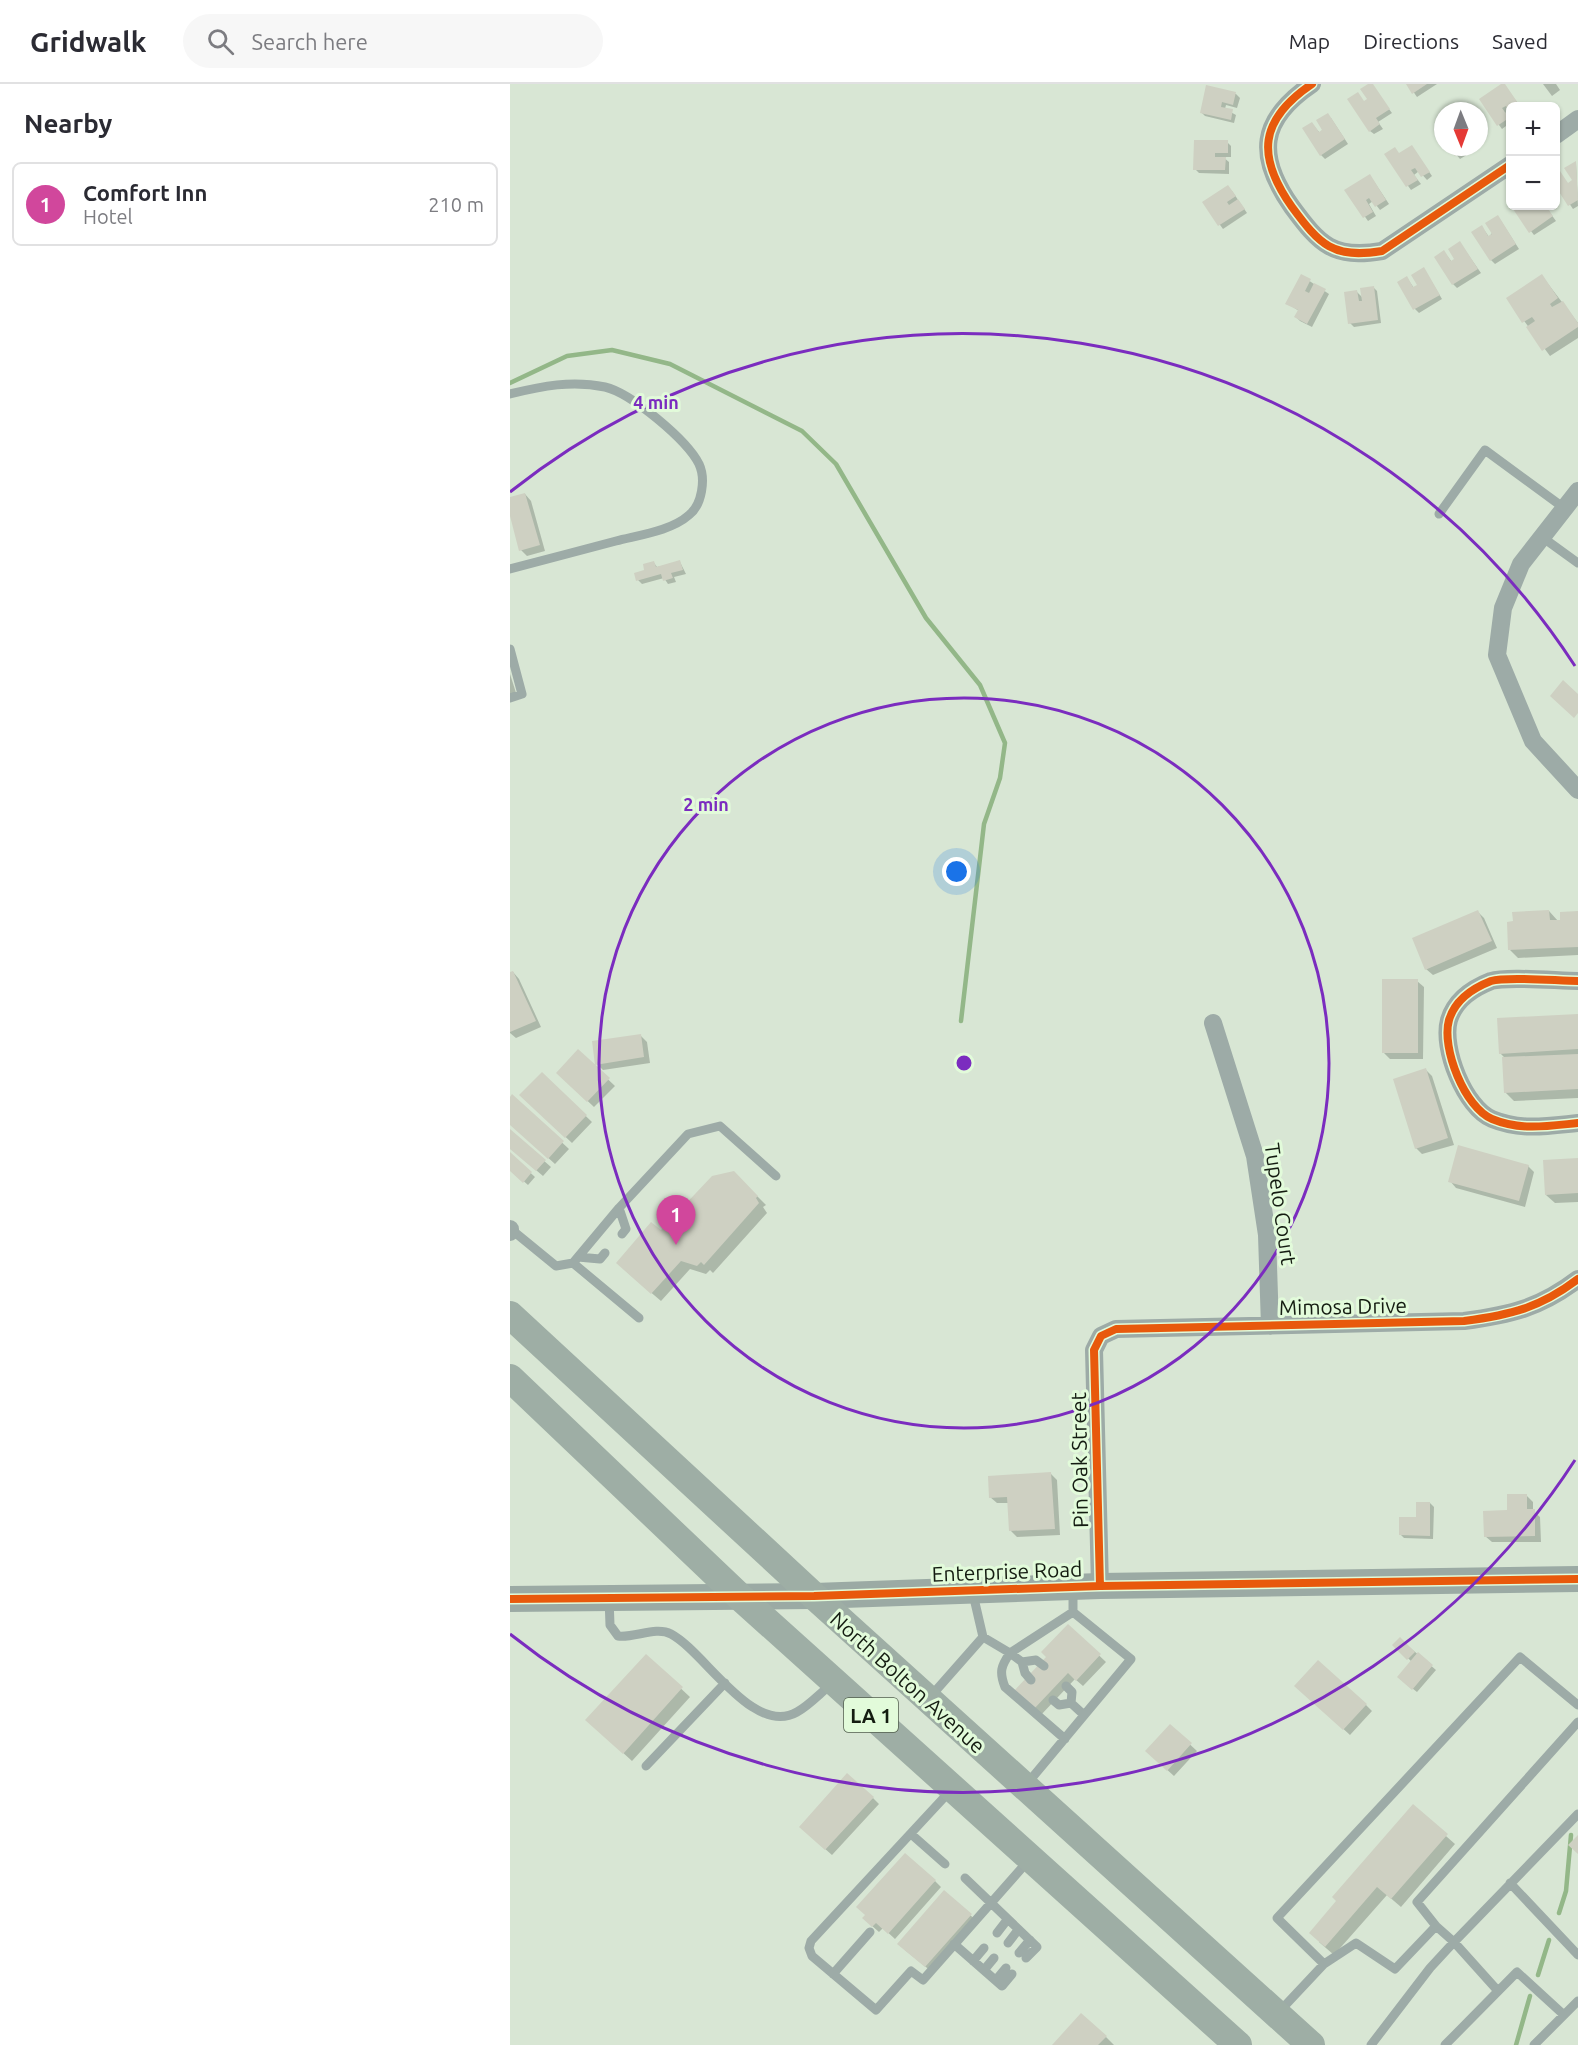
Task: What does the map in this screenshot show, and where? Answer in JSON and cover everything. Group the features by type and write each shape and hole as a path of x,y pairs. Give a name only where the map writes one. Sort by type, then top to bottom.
{"main road":[{"name":"North Bolton Avenue","path":"510,1315 928,1700 1311,2045"},
{"name":"LA 1","path":"514,1387 740,1597 1239,2045"}],"street":[{"path":"1312,84 1287,104 1274,119 1268,154 1276,183 1310,231 1320,242 1335,251 1365,253 1382,250 1506,168"},
{"path":"1560,132 1578,119"},
{"path":"1575,782 1533,741 1497,655 1503,608 1521,564 1578,491"},
{"path":"1578,981 1494,980 1466,993 1449,1020 1450,1053 1466,1097 1490,1119 1521,1128 1578,1123"},
{"name":"Tupelo Court","path":"1214,1023 1255,1156 1267,1235 1270,1326"},
{"name":"Mimosa Drive","path":"1101,1336 1116,1329 1464,1321 1506,1316 1556,1296 1578,1279"},
{"name":"Pin Oak Street","path":"1100,1586 1094,1350 1101,1336"},
{"name":"Enterprise Road","path":"510,1599 814,1596 972,1591 1073,1599 1100,1586 1578,1579"}],"lane":[{"path":"510,394 562,383 589,385 618,392 671,432 691,452 702,471 702,481 697,506 682,520 642,535 510,569"},
{"path":"1439,514 1485,450 1564,508"},
{"path":"1542,537 1578,563"},
{"path":"510,649 522,694 510,698"},
{"path":"576,1260 619,1208 688,1134 720,1126 776,1176"},
{"path":"619,1208 626,1229 622,1234"},
{"path":"511,1231 556,1266 576,1260 600,1259 605,1253"},
{"path":"576,1260 639,1318"},
{"path":"972,1591 983,1637 1022,1662 1025,1674 1031,1680"},
{"path":"609,1598 610,1625 618,1636 633,1638 653,1631 671,1634 725,1683 764,1714 780,1716 796,1713 834,1682"},
{"path":"1025,1787 1065,1739 1084,1715 1131,1659 1073,1599 1010,1653 1001,1666 1001,1677 1005,1687 1065,1739"},
{"path":"928,1700 983,1637"},
{"path":"1324,1964 1277,1918 1520,1657 1578,1706"},
{"path":"1022,1662 1036,1660 1044,1666"},
{"path":"646,1766 725,1683"},
{"path":"1066,1686 1072,1692 1071,1703"},
{"path":"1053,1700 1059,1705 1071,1703"},
{"path":"1071,1703 1084,1715"},
{"path":"1498,1991 1454,1942 1436,1926 1417,1902 1578,1722"},
{"path":"953,1788 811,1941 808,1948 812,1956 876,2010 911,1971 922,1980 1031,1858"},
{"path":"1371,2045 1430,1968 1578,1814"},
{"path":"911,1834 945,1864"},
{"path":"965,1878 1030,1940 1023,1956"},
{"path":"1510,1883 1578,1955"},
{"path":"997,1933 1007,1920"},
{"path":"1277,2014 1324,1964 1356,1943 1395,1970 1436,1926"},
{"path":"1008,1943 1018,1930"},
{"path":"833,1974 870,1932"},
{"path":"954,1944 1002,1986 1009,1971"},
{"path":"974,1961 984,1948"},
{"path":"984,1970 994,1958"},
{"path":"1445,2045 1517,1972 1564,2015"},
{"path":"1534,2045 1578,2001"}],"building":[{"path":"1373,84 1390,109 1376,118 1380,124 1369,132 1347,99 1358,92 1364,101 1367,99 1360,89"},
{"path":"1406,84 1427,84 1412,94"},
{"path":"1501,84 1505,84 1517,102 1506,102 1506,106 1502,108 1506,114 1506,120 1497,126 1488,112 1488,102 1481,102 1479,99"},
{"path":"1206,85 1236,92 1233,105 1222,102 1221,107 1233,109 1231,120 1200,113"},
{"path":"1328,113 1345,139 1320,156 1302,128 1312,122 1319,132 1322,130 1316,120"},
{"path":"1194,140 1228,140 1228,153 1215,153 1215,157 1226,157 1225,170 1193,170"},
{"path":"1412,145 1430,172 1421,177 1415,168 1411,170 1418,180 1406,187 1384,154 1395,147 1399,153"},
{"path":"1576,161 1578,200 1568,206 1560,193 1560,171 1568,183 1572,180 1564,168"},
{"path":"1370,174 1386,200 1375,207 1369,198 1366,200 1373,212 1363,218 1344,190"},
{"path":"1228,185 1236,196 1227,202 1229,205 1238,199 1245,209 1218,226 1202,202"},
{"path":"1514,210 1549,210 1553,216 1529,233"},
{"path":"1498,215 1516,244 1490,261 1471,232 1482,225 1488,236 1492,234 1485,223"},
{"path":"1460,241 1478,269 1452,285 1434,257 1444,250 1451,261 1454,259 1448,249"},
{"path":"1424,267 1440,295 1413,310 1397,282 1407,276 1413,287 1417,285 1411,275"},
{"path":"1301,274 1311,279 1305,291 1309,293 1314,283 1326,289 1307,324 1294,317 1298,310 1285,304"},
{"path":"1542,274 1558,298 1550,304 1552,307 1563,301 1578,323 1578,327 1542,351 1526,327 1535,321 1532,317 1522,323 1506,298"},
{"path":"1374,286 1378,320 1348,324 1344,292 1357,290 1359,301 1362,301 1360,288"},
{"path":"525,493 540,545 519,551 510,516 510,497"},
{"path":"680,560 683,570 671,573 673,578 663,581 661,574 636,581 634,573 644,570 643,564 654,561 656,567"},
{"path":"1563,680 1578,694 1578,713 1574,718 1550,696"},
{"path":"1478,910 1492,941 1425,970 1412,938"},
{"path":"1549,910 1550,920 1560,920 1560,912 1578,911 1578,947 1508,950 1507,922 1513,921 1512,912"},
{"path":"513,971 536,1021 510,1032 510,972"},
{"path":"1382,979 1418,979 1418,1053 1382,1053"},
{"path":"1578,1014 1578,1049 1499,1054 1497,1018"},
{"path":"641,1034 644,1057 595,1065 592,1041"},
{"path":"578,1049 610,1078 587,1102 556,1073"},
{"path":"1578,1054 1578,1089 1504,1093 1502,1057"},
{"path":"1426,1068 1448,1138 1415,1149 1393,1079"},
{"path":"542,1072 587,1115 565,1138 519,1095"},
{"path":"512,1094 564,1141 548,1159 510,1125 510,1097"},
{"path":"510,1129 546,1160 536,1171 510,1149"},
{"path":"1458,1145 1529,1165 1519,1201 1448,1182"},
{"path":"510,1152 532,1172 523,1183 510,1171"},
{"path":"1578,1158 1578,1193 1545,1195 1543,1160"},
{"path":"734,1171 758,1196 756,1198 759,1203 704,1265 701,1262 697,1266 681,1261 651,1294 616,1263 651,1222 661,1230 712,1176"},
{"path":"1051,1472 1055,1529 1009,1531 1007,1497 989,1498 988,1476"},
{"path":"1507,1494 1527,1494 1527,1509 1535,1509 1535,1536 1484,1537 1483,1511 1507,1510"},
{"path":"1416,1502 1430,1502 1430,1536 1399,1535 1399,1517 1416,1517"},
{"path":"1068,1624 1101,1654 1076,1681 1068,1673 1033,1710 1013,1692 1046,1657 1041,1652"},
{"path":"1400,1637 1415,1652 1407,1660 1392,1645"},
{"path":"1418,1652 1433,1665 1412,1690 1397,1677"},
{"path":"646,1654 683,1687 623,1754 585,1720"},
{"path":"1318,1660 1367,1704 1343,1730 1294,1686"},
{"path":"1170,1724 1192,1743 1167,1771 1145,1751"},
{"path":"847,1773 874,1797 825,1850 799,1827"},
{"path":"1413,1804 1448,1834 1391,1899 1377,1887 1325,1947 1309,1933 1336,1901 1332,1897"},
{"path":"1578,1835 1578,1854 1568,1845"},
{"path":"905,1853 936,1880 888,1934 876,1923 872,1927 862,1918 865,1915 856,1907"},
{"path":"944,1890 972,1914 925,1967 897,1944"},
{"path":"1081,2013 1107,2036 1098,2045 1052,2045"}],"waterway":[{"path":"510,383 567,356 612,350 670,364 802,431 836,464 926,618 980,685 1005,743 1000,778 984,824 961,1021"},
{"path":"1559,1913 1566,1891 1571,1835"},
{"path":"1538,1975 1549,1940"},
{"path":"1516,2045 1530,1996"}],"cycle path":[{"path":"1312,84 1281,111 1273,125 1269,140 1269,155 1272,171 1292,207 1320,240 1339,251 1351,253 1382,251 1506,168"},
{"path":"1578,981 1521,979 1491,981 1471,991 1460,1001 1449,1020 1447,1032 1457,1076 1464,1090 1482,1113 1492,1119 1513,1125 1545,1126 1578,1123"},
{"path":"1100,1586 1094,1350 1101,1336 1116,1329 1464,1321 1524,1309 1551,1297 1578,1279"},
{"path":"510,1599 814,1596 1100,1586 1578,1579"}],"place":[{"name":"Comfort Inn","path":"676,1245"}]}
